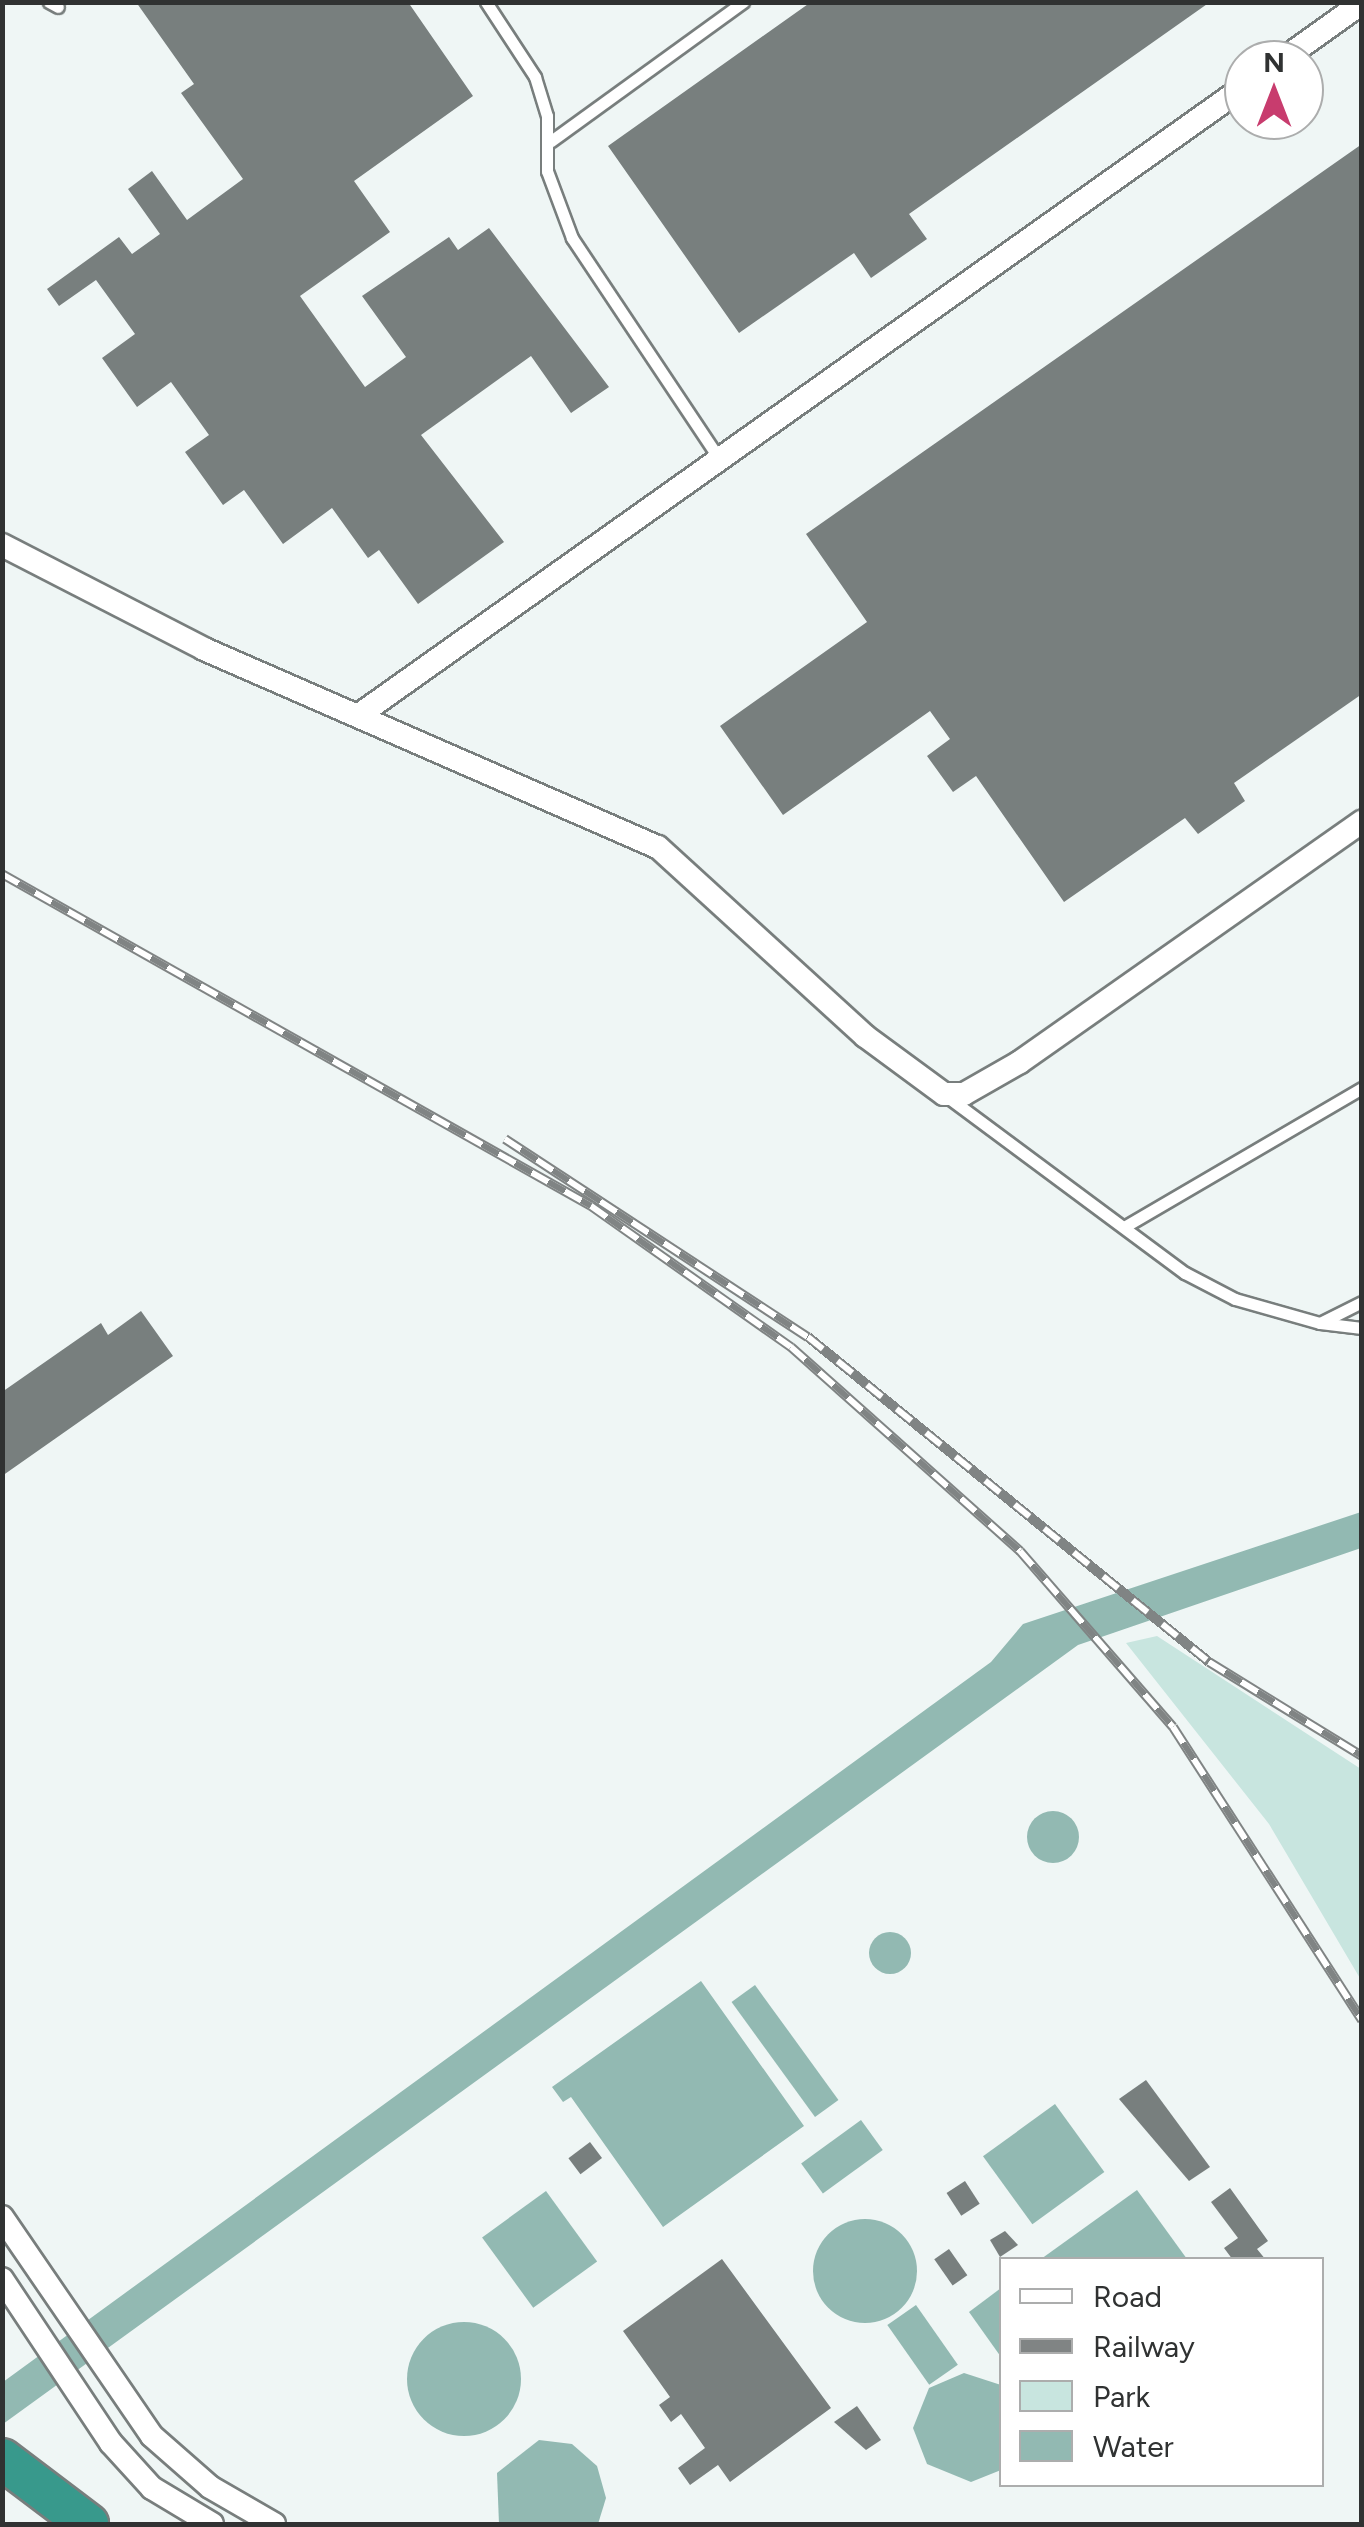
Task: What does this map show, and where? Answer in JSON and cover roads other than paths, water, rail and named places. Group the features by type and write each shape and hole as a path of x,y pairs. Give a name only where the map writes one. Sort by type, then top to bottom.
{"highway":[{"path":"2,2459 88,2524"}],"street":[{"path":"1310,40 1362,3"},
{"path":"359,715 716,454 1224,101"},
{"path":"2,545 162,630 658,848 865,1036 944,1094 964,1094 1020,1062 1362,822"},
{"path":"2,2217 98,2365 179,2463 274,2524"},
{"path":"2,2279 71,2384 152,2488 212,2524"}],"lane":[{"path":"486,2 535,77 550,141 547,171 572,238 716,454"},
{"path":"550,141 743,2"},
{"path":"1124,1228 1362,1088"},
{"path":"944,1094 1124,1228 1235,1300 1320,1323 1362,1328"},
{"path":"1320,1323 1362,1302"}],"water":[{"path":"1361,1512 1361,1548 1078,1645 3,2424 3,2382 991,1662 1023,1624"},
{"path":"1053,1811 1072,1818 1079,1837 1072,1856 1053,1863 1034,1856 1027,1837 1034,1818"},
{"path":"890,1932 905,1938 911,1953 905,1968 890,1974 875,1968 869,1953 875,1938"},
{"path":"701,1981 804,2126 663,2227 571,2097 563,2102 552,2087"},
{"path":"755,1985 838,2100 815,2117 732,2002"},
{"path":"1055,2104 1104,2172 1032,2224 983,2156"},
{"path":"861,2120 883,2150 823,2193 801,2163"},
{"path":"1137,2190 1186,2257 1044,2257"},
{"path":"546,2191 597,2261 533,2308 482,2237"},
{"path":"865,2219 885,2223 902,2234 913,2251 917,2271 913,2291 902,2308 885,2319 865,2323 845,2319 828,2308 817,2291 813,2271 817,2251 828,2234 845,2223"},
{"path":"999,2290 999,2354 969,2312"},
{"path":"916,2305 958,2365 929,2385 887,2325"},
{"path":"464,2322 486,2326 504,2339 517,2357 521,2379 517,2401 504,2419 486,2432 464,2436 442,2432 424,2419 411,2401 407,2379 411,2357 424,2339 442,2326"},
{"path":"964,2373 999,2384 999,2471 971,2482 927,2464 913,2428 929,2388"},
{"path":"539,2440 572,2444 597,2466 606,2498 598,2524 499,2524 497,2473"}],"railway":[{"path":"2,874 591,1206 791,1347 1020,1551 1173,1727 1362,2020"},
{"path":"505,1139 808,1337 1209,1662 1362,1756"}]}
